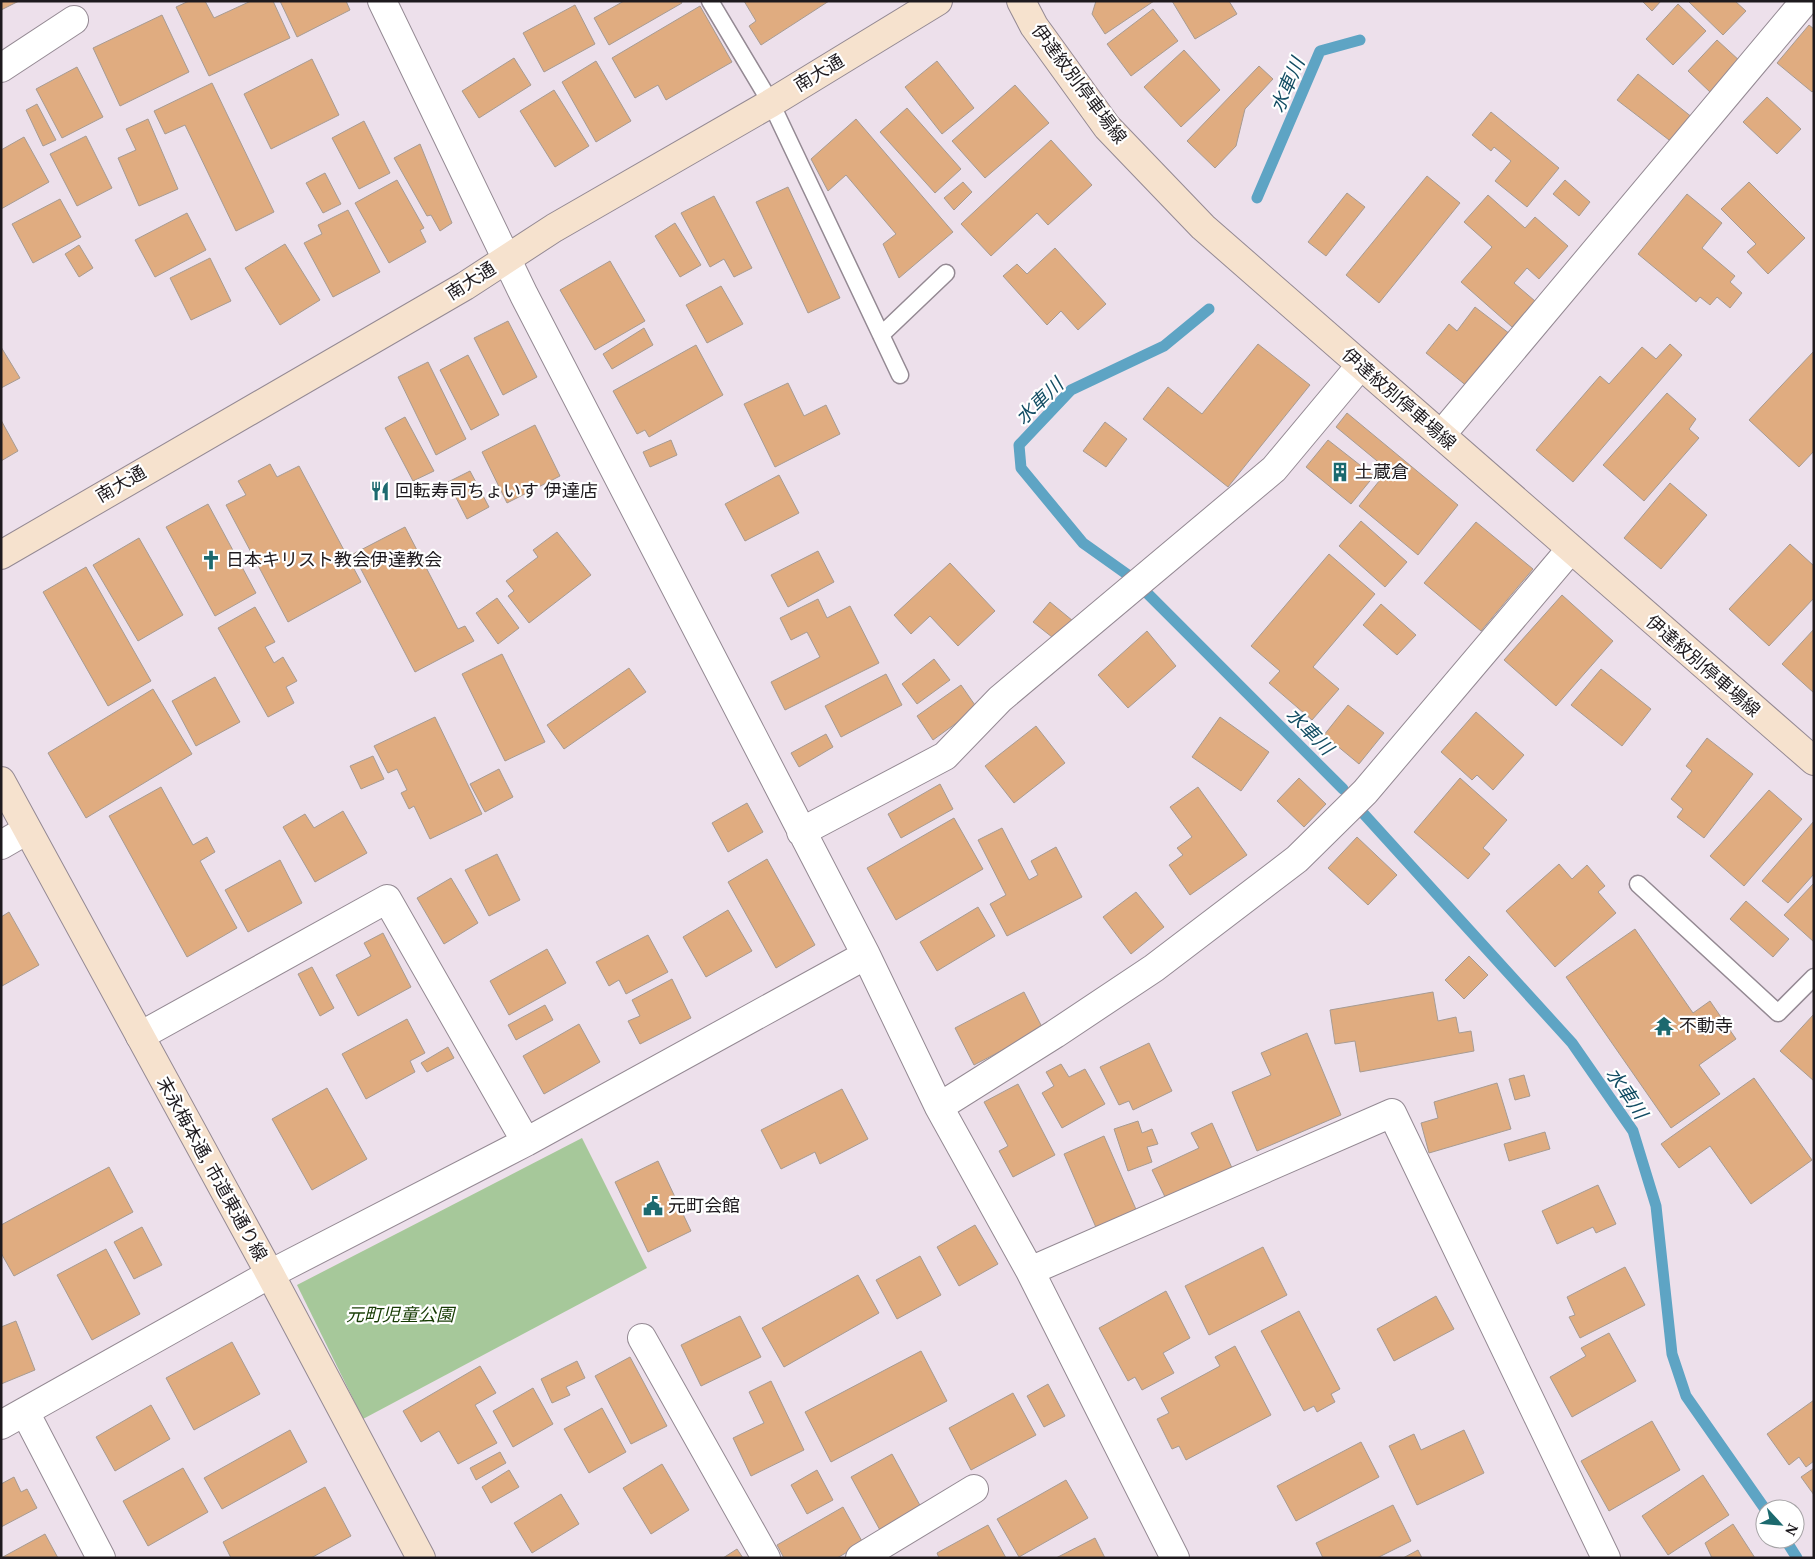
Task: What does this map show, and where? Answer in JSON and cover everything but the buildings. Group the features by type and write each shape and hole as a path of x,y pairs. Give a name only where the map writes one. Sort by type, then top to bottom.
{"street":[{"path":"382,1 507,258 866,955 939,1107 1030,1271 1175,1558"},
{"name":"南大通","path":"1,555 456,291 562,224 771,103 938,1"},
{"name":"伊達紋別停車場線","path":"1021,1 1034,26 1107,127 1203,228 1814,761"},
{"path":"1441,434 1805,1"},
{"path":"1,68 74,20"},
{"path":"801,832 945,756 1000,699 1274,469 1360,366"},
{"path":"939,1107 1056,1034 1154,968 1297,859 1365,792 1570,550"},
{"name":"末永梅本通, 市道東通り線","path":"1,781 270,1274 421,1558"},
{"path":"1,845 28,830"},
{"path":"140,1036 386,899 526,1142"},
{"path":"1,1424 270,1274 526,1142 866,955"},
{"path":"1030,1271 1392,1113 1606,1558"},
{"path":"642,1338 766,1558"},
{"path":"25,1412 101,1558"},
{"path":"860,1558 974,1489"}],"lane":[{"path":"710,1 771,103 900,375"},
{"path":"881,334 946,273"},
{"path":"1638,884 1778,1013 1814,977"}],"green space":[{"name":"元町児童公園","path":"582,1138 647,1268 363,1419 297,1285"}],"waterway":[{"name":"水車川","path":"1257,198 1320,51 1360,40"},
{"name":"水車川","path":"1128,575 1083,543 1021,468 1019,445 1071,390 1164,346 1209,309"},
{"name":"水車川","path":"1146,592 1343,789"},
{"name":"水車川","path":"1362,812 1572,1043 1633,1131 1656,1206 1672,1354 1686,1396 1758,1499"},
{"name":"水車川","path":"1791,1549 1797,1558"}],"place":[{"name":"土蔵倉","path":"1340,472"},
{"name":"回転寿司ちょいす 伊達店","path":"380,491"},
{"name":"日本キリスト教会伊達教会","path":"211,560"},
{"name":"不動寺","path":"1664,1026"},
{"name":"元町会館","path":"653,1206"}]}
